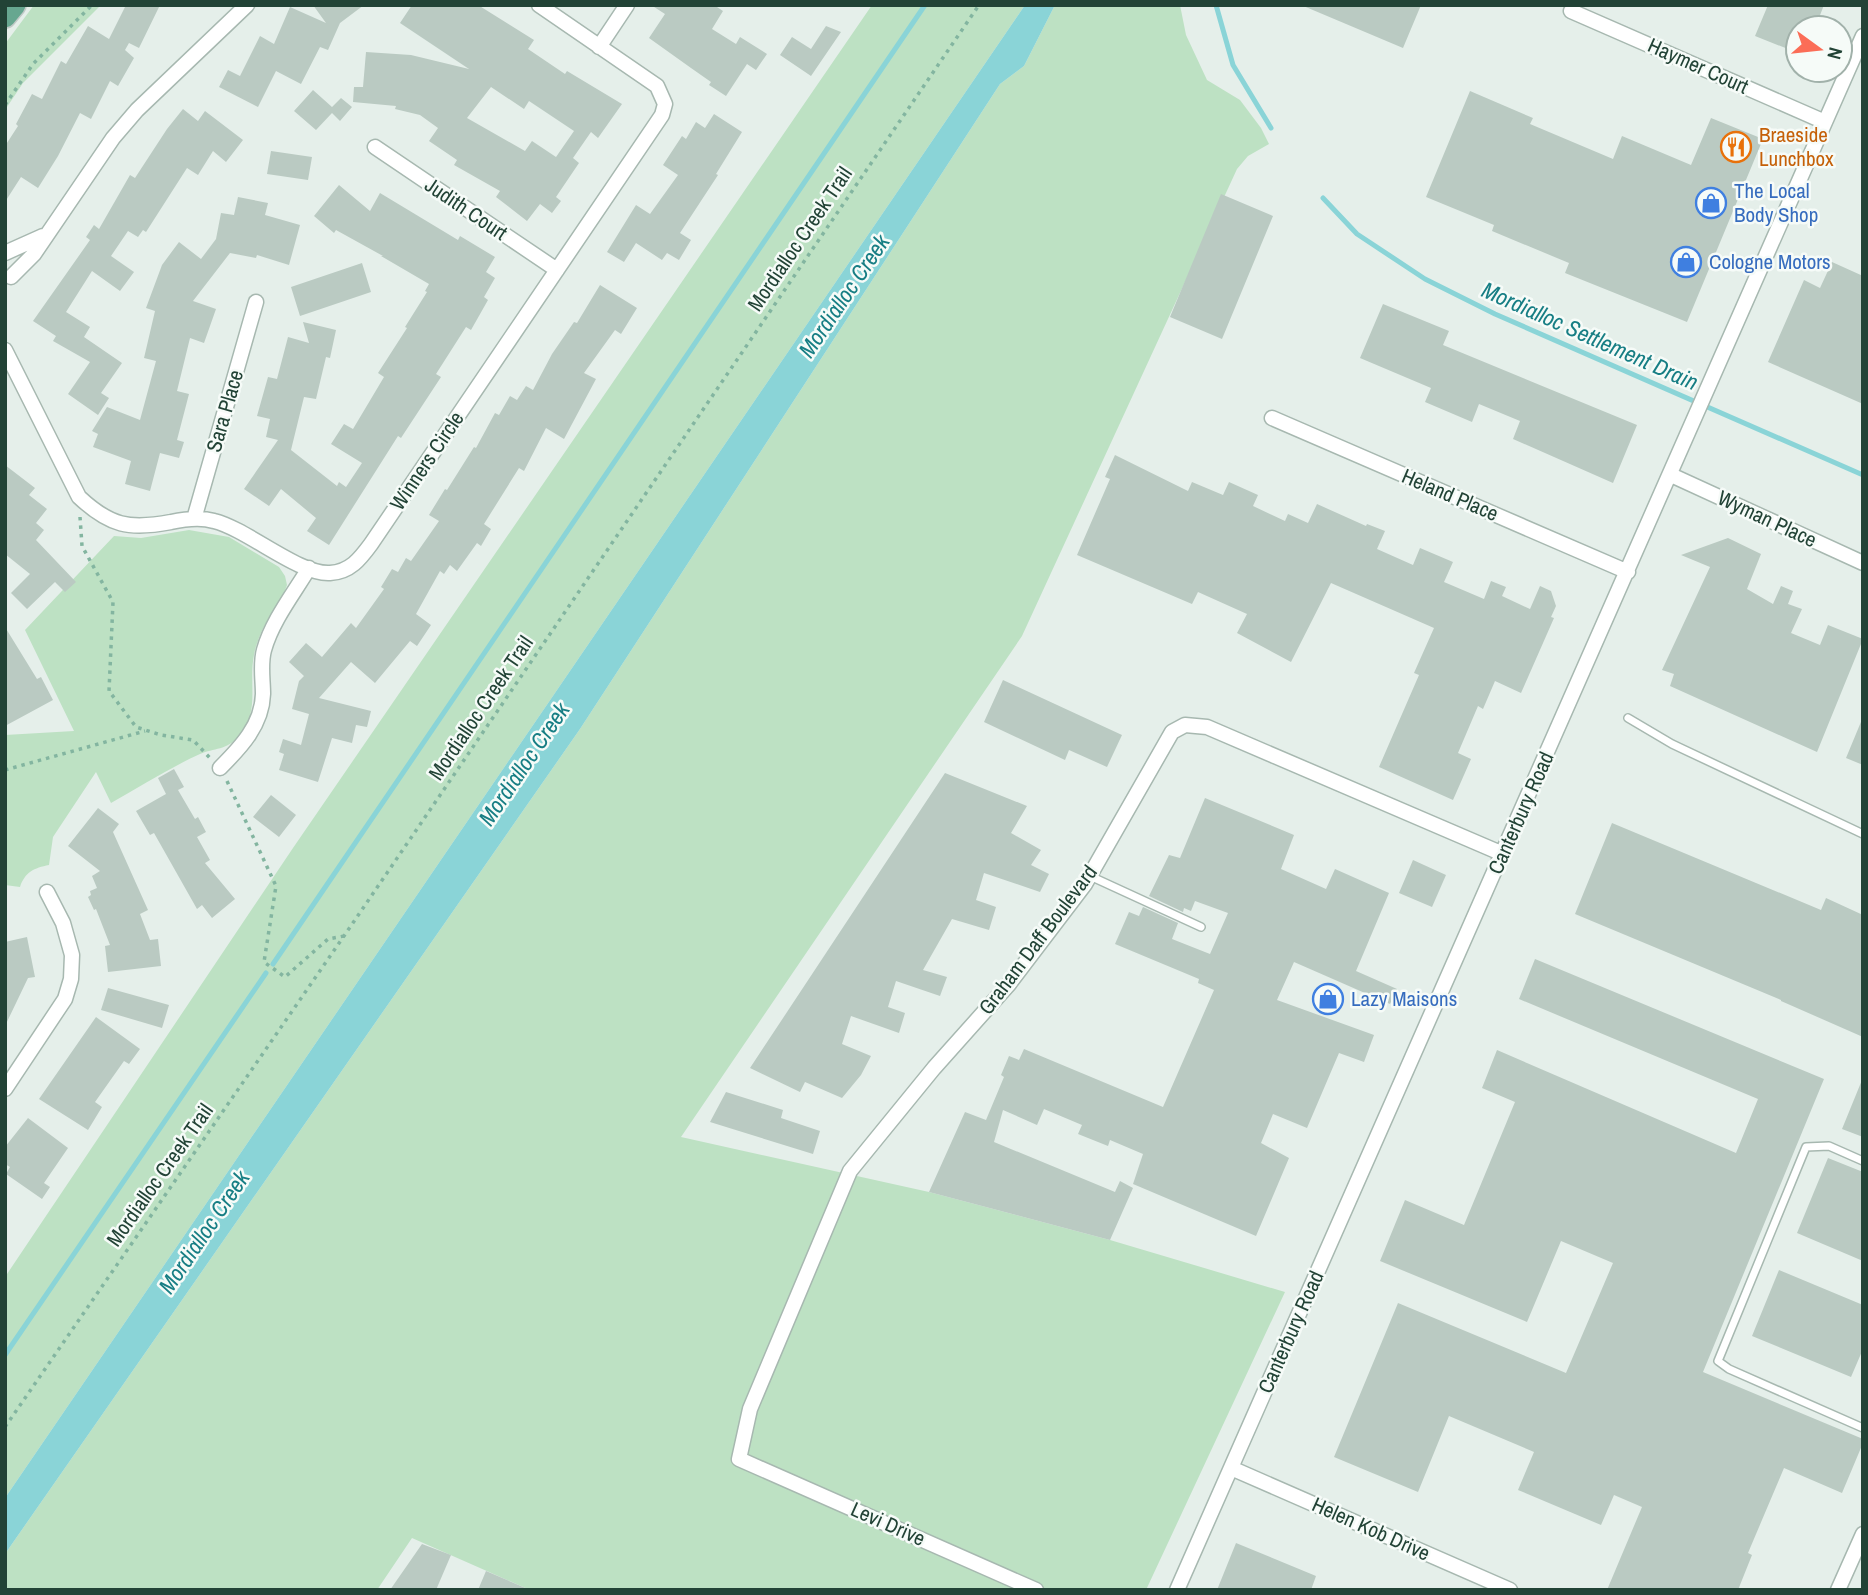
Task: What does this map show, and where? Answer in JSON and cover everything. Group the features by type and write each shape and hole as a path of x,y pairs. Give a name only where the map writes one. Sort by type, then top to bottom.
{"main road":[{"path":"5,17 15,5"}],"street":[{"path":"8,282 34,254 113,138 137,110 247,5"},
{"name":"Winners Circle","path":"5,350 79,497 97,514 119,525 138,527 194,519 212,520 237,529 279,554 327,574 344,571 358,562 656,125 665,104 657,86 539,5"},
{"path":"599,47 627,5"},
{"name":"Haymer Court","path":"1571,10 1825,122"},
{"name":"Canterbury Road","path":"1177,1590 1863,36"},
{"name":"Judith Court","path":"375,147 557,270"},
{"path":"8,282 10,264 5,255 44,236"},
{"name":"Sara Place","path":"194,519 256,302"},
{"name":"Heland Place","path":"1272,418 1628,572"},
{"name":"Wyman Place","path":"1671,475 1863,563"},
{"path":"220,768 242,747 258,721 263,698 264,650 273,629 309,568"},
{"name":"Graham Daff Boulevard","path":"739,1459 750,1409 850,1171 934,1068 1009,984 1089,876 1172,732 1185,725 1207,727 1503,855"},
{"path":"5,1088 65,999 71,979 72,955 63,923 47,892"},
{"name":"Levi Drive","path":"739,1459 1036,1590"},
{"name":"Helen Kob Drive","path":"1231,1468 1510,1590"},
{"path":"1838,1590 1863,1534"}],"lane":[{"path":"1628,718 1672,744 1863,834"},
{"path":"1089,876 1201,927"},
{"path":"1863,1161 1829,1146 1806,1147 1718,1361 1729,1369 1861,1427 1863,1416"}],"path":[{"path":"5,105 33,64 92,5"},
{"name":"Mordialloc Creek Trail","path":"5,1427 344,936 979,5"},
{"path":"79,497 82,547 113,602 109,691 136,727 161,736 193,740 220,768 276,886 264,962 285,977 328,939 344,936"},
{"path":"5,770 147,731"}],"green space":[{"path":"34,5 101,5 23,83 5,110 5,44"},
{"path":"872,5 1025,5 5,1498 5,1277 293,848"},
{"path":"1055,5 1180,5 1186,35 1207,80 1240,100 1261,128 1269,144 1248,156 1237,169 1022,636 681,1137 929,1192 1110,1240 1285,1292 1146,1590 530,1590 412,1538 377,1590 5,1590 5,1554 580,729 1000,84 1024,66"},
{"path":"189,530 229,537 279,567 285,576 287,585 284,593 266,623 256,647 252,708 245,727 229,744 188,759 111,803 96,772 53,837 49,865 31,871 20,887 5,885 5,735 74,731 25,630 114,536 141,538"}],"water":[{"name":"Mordialloc Creek","path":"1025,5 1055,5 1024,66 1000,84 580,729 5,1554 5,1498"}],"building":[{"path":"126,5 160,5 139,48 129,43 125,50 134,58 118,86 110,81 91,119 80,113 38,188 21,177 5,202 5,146 18,126 16,124 32,94 42,99 61,61 66,64 88,26 109,39"},
{"path":"313,5 364,5 340,23 328,50 320,47 301,84 276,71 258,107 219,87 228,70 240,76 260,36 274,44 290,7 326,23"},
{"path":"412,5 478,5 534,40 528,49 565,74 567,71 622,104 598,138 591,132 573,158 579,163 556,197 561,201 552,213 540,204 527,221 496,197 500,191 454,165 457,160 429,141 438,128 420,115 395,109 396,106 353,102 354,87 363,87 366,52 411,55 469,69 400,23","holes":["491,87 524,109 529,101 574,131 556,157 532,141 525,151 467,118"]},
{"path":"651,5 714,5 723,11 712,29 736,44 740,37 767,54 756,70 747,64 726,96 709,85 711,82 649,38 665,14"},
{"path":"1301,5 1421,5 1403,48"},
{"path":"1768,5 1824,5 1820,14 1784,14 1784,47 1755,36"},
{"path":"826,26 841,32 811,76 780,55 792,37 811,49"},
{"path":"313,90 332,107 341,98 352,107 340,121 332,113 316,130 294,111"},
{"path":"1470,91 1533,118 1530,124 1613,159 1622,136 1691,165 1711,118 1763,139 1687,322 1565,273 1569,263 1492,231 1494,225 1426,197"},
{"path":"183,109 198,121 205,111 243,140 226,162 213,151 198,175 187,168 146,232 143,230 138,237 128,231 111,256 134,272 120,291 92,271 66,312 90,327 84,337 122,363 101,393 109,398 98,415 68,394 90,362 53,341 56,336 33,321 90,240 86,237 94,225 99,229 130,175 135,178"},
{"path":"714,114 742,132 680,233 691,240 679,260 667,253 662,260 636,243 624,262 607,252 636,205 650,214 678,175 663,165 682,136 686,139 696,122 705,128"},
{"path":"271,151 312,157 308,180 267,174"},
{"path":"339,185 370,211 380,193 458,240 460,236 495,257 486,272 495,278 484,297 488,300 471,330 466,327 436,374 441,377 401,438 398,436 329,545 307,531 316,518 281,489 269,506 244,489 278,440 266,437 270,419 257,416 268,377 277,379 288,337 309,343 303,322 336,330 316,399 304,397 291,450 337,486 339,482 346,487 362,463 331,444 344,424 353,429 384,377 378,373 407,328 405,327 427,292 425,291 429,284 336,230 334,233 314,216"},
{"path":"1221,194 1273,216 1222,339 1170,317"},
{"path":"238,197 268,203 265,215 300,225 289,265 257,255 256,258 230,253 193,301 216,309 204,343 190,338 177,391 189,394 177,440 184,442 179,458 160,453 150,491 125,484 131,461 93,447 98,434 92,431 107,407 140,420 156,361 144,358 155,311 146,308 162,265 179,242 201,259 216,239 221,213 234,215"},
{"path":"1832,262 1863,276 1863,404 1768,362 1804,280 1820,288"},
{"path":"362,263 371,292 300,316 291,287"},
{"path":"600,285 637,308 621,334 615,330 584,373 596,379 564,439 546,428 524,471 519,468 484,524 491,529 481,546 477,543 457,571 450,565 444,574 440,571 416,614 431,625 417,646 410,641 375,683 351,662 319,698 371,711 367,727 356,725 352,743 332,738 318,782 279,770 284,754 279,752 283,739 301,745 309,714 292,709 299,681 304,676 289,662 306,643 322,657 351,623 356,628 384,589 381,587 392,569 398,572 406,558 411,561 439,521 429,515 474,447 476,448 495,413 499,415 510,396 517,400 526,386 533,390 552,354 574,322 577,323"},
{"path":"1383,304 1449,331 1443,345 1637,425 1613,483 1513,439 1520,421 1479,404 1472,422 1425,402 1431,388 1360,358"},
{"path":"1115,455 1188,491 1192,482 1223,495 1229,482 1258,495 1253,506 1285,521 1288,514 1308,523 1317,504 1366,526 1367,524 1385,531 1377,549 1413,565 1420,548 1453,562 1444,582 1484,599 1491,581 1506,587 1502,596 1530,609 1540,586 1551,591 1556,606 1551,617 1554,618 1521,693 1495,681 1483,709 1478,706 1458,753 1471,759 1453,800 1379,767 1419,675 1414,673 1434,628 1331,583 1291,662 1237,633 1247,614 1198,592 1192,604 1077,555 1110,479 1105,477"},
{"path":"5,465 35,488 29,495 47,509 36,523 44,530 36,540 76,582 65,592 55,582 27,609 11,593 30,574 5,554"},
{"path":"1728,538 1761,554 1747,589 1773,604 1781,586 1793,591 1788,604 1802,609 1791,633 1820,645 1828,625 1863,639 1817,752 1670,686 1674,674 1662,670 1710,567 1681,555"},
{"path":"5,627 37,679 41,677 53,700 5,726"},
{"path":"1003,680 1122,735 1107,767 1069,750 1065,760 984,722"},
{"path":"1863,717 1863,765 1846,758"},
{"path":"174,769 184,787 178,790 206,832 197,837 210,860 205,863 235,899 212,918 202,905 197,909 154,833 150,835 136,811 166,794 158,778"},
{"path":"945,773 1027,806 1011,833 1041,850 1031,865 1049,874 1040,892 984,873 976,900 996,907 989,930 952,919 923,970 947,977 940,996 896,981 888,1007 905,1013 899,1033 851,1016 842,1044 871,1056 861,1075 842,1098 805,1082 800,1092 750,1068"},
{"path":"271,795 296,815 279,837 253,817"},
{"path":"1205,798 1294,835 1281,869 1326,889 1335,869 1389,893 1356,971 1397,989 1390,1004 1294,962 1277,1000 1374,1035 1364,1062 1339,1053 1307,1128 1273,1114 1261,1143 1289,1158 1256,1236 1133,1184 1143,1154 1110,1140 1108,1146 1078,1134 1082,1125 1044,1109 1037,1125 1003,1110 994,1142 1115,1192 1120,1181 1133,1188 1110,1240 929,1192 965,1112 986,1120 1004,1077 1001,1075 1009,1056 1019,1060 1024,1049 1163,1107 1214,990 1198,983 1199,979 1115,944 1129,912 1139,916 1143,907 1178,923 1172,939 1210,954 1228,913 1195,901 1191,911 1184,908 1183,912 1149,896 1169,855 1180,858"},
{"path":"98,808 119,824 113,832 148,910 140,914 150,940 158,939 161,966 108,972 105,946 110,945 96,909 94,910 88,897 91,895 90,891 97,888 92,876 100,871 68,846"},
{"path":"1612,823 1821,910 1826,898 1863,915 1863,1037 1575,914"},
{"path":"1413,860 1446,875 1432,907 1399,893"},
{"path":"27,937 35,977 28,978 5,1026 5,942"},
{"path":"1535,959 1824,1079 1703,1372 1863,1439 1863,1443 1842,1493 1784,1468 1748,1553 1752,1555 1738,1590 1607,1590 1642,1507 1614,1495 1601,1525 1518,1490 1534,1452 1449,1416 1418,1492 1334,1457 1398,1303 1566,1373 1613,1263 1561,1241 1527,1322 1380,1261 1405,1200 1464,1225 1515,1102 1482,1088 1497,1050 1736,1153 1758,1099 1519,999"},
{"path":"108,988 169,1005 162,1028 101,1010"},
{"path":"96,1017 140,1049 129,1064 124,1061 95,1102 102,1107 88,1130 39,1099"},
{"path":"1863,1080 1863,1137 1842,1129"},
{"path":"726,1092 783,1110 781,1118 820,1131 813,1154 710,1122"},
{"path":"28,1118 68,1148 44,1183 50,1187 42,1199 6,1174 10,1167 5,1164 5,1147"},
{"path":"1828,1158 1863,1172 1863,1261 1797,1233"},
{"path":"1779,1270 1863,1305 1863,1349 1851,1377 1752,1336"},
{"path":"1236,1543 1316,1576 1311,1590 1217,1590"},
{"path":"422,1544 451,1555 436,1590 390,1590"},
{"path":"486,1571 530,1590 478,1590"}],"waterway":[{"path":"273,964 925,5"},
{"name":"Mordialloc Settlement Drain","path":"1216,5 1233,65 1271,128"},
{"name":"Mordialloc Settlement Drain","path":"1323,198 1357,234 1425,279 1495,314 1863,475"},
{"path":"5,1355 266,973"}],"place":[{"name":"Braeside Lunchbox","path":"1736,147"},
{"name":"The Local Body Shop","path":"1711,203"},
{"name":"Cologne Motors","path":"1686,262"},
{"name":"Lazy Maisons","path":"1328,999"}]}
